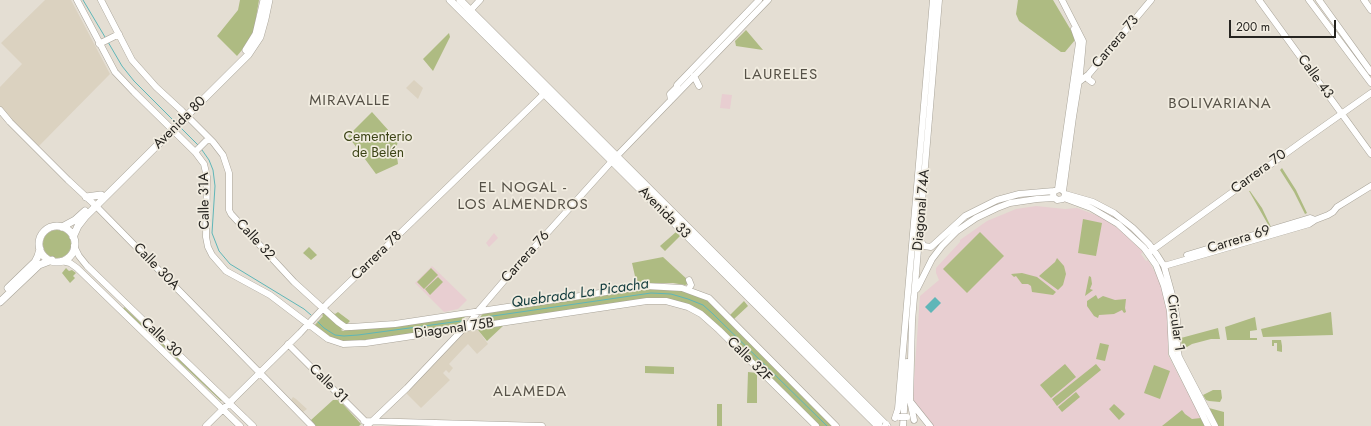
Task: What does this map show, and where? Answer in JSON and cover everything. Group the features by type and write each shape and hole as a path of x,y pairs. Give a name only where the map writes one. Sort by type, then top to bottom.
{"main road":[{"name":"Avenida 80","path":"183,117 252,42 259,27 264,0"},
{"name":"Avenida 80","path":"62,227 79,217 95,204 245,58 256,44 263,27 269,0"},
{"name":"Avenida 33","path":"450,0 468,13 825,365 887,424"},
{"name":"Avenida 33","path":"460,0 468,13"},
{"name":"Avenida 80","path":"73,237 80,222 101,195 173,127"},
{"name":"Avenida 33","path":"615,159 815,365 878,426"},
{"path":"86,197 101,195"},
{"path":"0,302 39,265 52,260 62,260 70,255 74,246 73,237 69,230 62,227 51,227 44,231 39,241 40,249 44,256 52,260"},
{"path":"0,296 35,262 40,249"},
{"path":"815,365 870,426"}],"street":[{"name":"Calle 31A","path":"77,0 115,72 134,92 198,149 207,177 206,237 212,255 226,271 270,295 309,324"},
{"name":"Calle 32","path":"101,0 117,35 132,60 183,117 209,138 223,155 229,173 229,210 231,214 294,282 333,319 347,327"},
{"path":"468,13 480,0"},
{"name":"Carrera 76","path":"671,100 670,94 759,0"},
{"name":"Carrera 76","path":"368,424 407,388 466,325 615,159 768,0"},
{"name":"Diagonal 74A","path":"897,417 933,0"},
{"name":"Diagonal 74A","path":"914,420 910,400 912,321 916,291 939,0"},
{"path":"1057,0 1078,39 1077,83"},
{"path":"1054,198 1053,194 1061,192 1083,41 1062,0"},
{"name":"Carrera 73","path":"1077,83 1088,76 1151,0"},
{"name":"Calle 43","path":"1259,0 1371,154"},
{"path":"1309,0 1371,83"},
{"path":"1319,0 1371,72"},
{"path":"1364,0 1371,10"},
{"path":"100,43 117,35"},
{"path":"694,76 699,86"},
{"path":"1088,76 1088,79 1092,82"},
{"name":"Carrera 78","path":"206,426 309,324 322,309 547,91"},
{"name":"Carrera 70","path":"1151,251 1303,140 1371,94"},
{"name":"Calle 30A","path":"0,110 44,156 95,204 312,426"},
{"path":"198,149 209,138"},
{"name":"Carrera 69","path":"1163,264 1310,218 1315,220 1328,215 1337,207 1371,186"},
{"name":"Circular 1","path":"920,237 924,246 930,247 985,213 1021,201 1054,198 1059,200 1061,192"},
{"name":"Circular 1","path":"916,291 932,259 949,234 965,216 997,200 1019,194 1061,192 1110,218 1151,251 1163,264 1175,309 1178,354 1215,426"},
{"path":"985,205 985,213"},
{"name":"Calle 30","path":"74,246 78,256 87,266 252,426"},
{"name":"Circular 1","path":"1151,251 1169,302 1173,357 1208,426"},
{"name":"Calle 30","path":"62,260 77,268 240,426"},
{"path":"688,290 691,285 689,280"},
{"name":"Diagonal 75B","path":"347,327 395,324 476,313 646,286 674,287 688,290 709,298"},
{"name":"Calle 32F","path":"709,298 836,426"},
{"name":"Diagonal 75B","path":"309,324 334,341 351,344 379,341 466,325 647,301 666,301 677,303"},
{"name":"Calle 32F","path":"677,303 701,314 816,426"},
{"path":"903,426 908,340 912,321"},
{"name":"Calle 31","path":"288,344 368,424"},
{"path":"910,400 930,426"},
{"path":"380,413 382,419 385,421"},
{"path":"887,424 897,417 907,417 914,420 920,426"},
{"path":"368,424 385,421 432,421 542,426"}],"shaded area":[{"path":"45,0 71,0 110,74 38,147 0,109 0,87 22,64 1,43"},
{"path":"414,80 423,88 418,99 406,88"},
{"path":"722,94 732,95 730,109 720,108"},
{"path":"1036,206 1065,209 1077,208 1101,217 1119,229 1143,252 1141,254 1146,261 1148,260 1162,287 1169,322 1168,355 1205,426 933,426 920,411 914,402 913,394 920,296 939,280 936,273 936,268 960,242 960,240 987,221 1016,209"},
{"path":"494,233 498,238 489,247 486,243"},
{"path":"432,266 467,300 458,309 444,312 415,283"},
{"path":"477,326 478,330 488,344 477,354 468,344 449,364 453,368 449,373 446,370 443,373 450,380 421,408 404,391 464,328"},
{"path":"293,397 307,409 303,412 291,400"}],"green space":[{"path":"240,0 259,0 254,30 247,44 237,56 217,36 238,10"},
{"path":"1018,0 1053,0 1075,37 1075,40 1065,52 1061,52 1019,21 1016,14"},
{"path":"746,30 763,50 736,46 735,41"},
{"path":"449,33 450,37 433,71 423,59"},
{"name":"Cementerio de Belén","path":"372,112 398,141 396,149 398,164 376,174 348,136"},
{"path":"1282,168 1296,190 1307,213 1305,214 1294,192 1280,170"},
{"path":"1249,191 1262,208 1271,227 1270,228"},
{"path":"1083,219 1102,223 1096,256 1078,253"},
{"path":"57,230 67,234 71,244 67,254 57,258 47,254 43,244 47,234"},
{"path":"676,232 680,236 665,251 660,246"},
{"path":"980,232 1004,256 967,293 943,269"},
{"path":"309,247 317,255 311,260 303,253"},
{"path":"663,257 689,281 688,284 657,283 637,285 632,263"},
{"path":"1057,258 1064,266 1066,274 1063,285 1058,290 1039,276 1055,262"},
{"path":"66,268 69,271 72,270 76,273 73,276 75,278 70,283 62,273"},
{"path":"431,268 438,275 424,289 417,282"},
{"path":"1022,273 1037,277 1056,292 1053,295 1032,292 1031,286 1028,284 1022,284 1016,276 1014,277 1011,274"},
{"path":"1089,276 1091,277 1092,284 1090,289 1093,290 1085,296"},
{"path":"438,277 443,282 430,295 425,289"},
{"path":"646,286 674,287 709,298 836,426 816,426 701,314 666,301 472,327 486,310"},
{"path":"1096,295 1098,299 1103,296 1115,300 1126,299 1126,312 1124,313 1122,310 1114,314 1099,315 1098,318 1094,316 1087,306 1087,301"},
{"path":"744,301 748,306 734,319 730,315"},
{"path":"124,307 222,400 221,401 123,309"},
{"path":"328,309 335,314 338,312 350,321 341,330 343,331 469,312 455,329 379,341 334,341 313,327"},
{"path":"1331,312 1333,335 1263,337 1261,329"},
{"path":"1255,317 1257,330 1250,331 1250,338 1257,338 1257,340 1227,340 1225,327"},
{"path":"504,325 487,341 478,330 486,329"},
{"path":"1218,328 1220,339 1211,339 1192,344 1182,350 1181,338"},
{"path":"1272,340 1281,340 1282,352 1277,351 1277,343 1274,343 1274,346 1272,346"},
{"path":"1100,343 1109,345 1105,361 1096,359"},
{"path":"1065,364 1076,377 1051,398 1040,385"},
{"path":"1096,364 1101,370 1057,406 1052,399"},
{"path":"1154,365 1170,371 1160,399 1144,393"},
{"path":"645,366 674,367 674,374 645,373"},
{"path":"748,372 757,373 757,403 747,403"},
{"path":"1213,390 1221,390 1222,398 1220,402 1206,400 1203,395"},
{"path":"1076,392 1080,397 1062,412 1058,407"},
{"path":"333,400 340,401 361,424 359,426 316,426 311,420"},
{"path":"717,404 722,404 722,426 717,426"},
{"path":"1114,404 1125,414 1119,420 1109,409"},
{"path":"1209,408 1224,412 1224,426 1218,426"},
{"path":"1182,410 1192,419 1201,418 1205,426 1162,426"}],"water":[{"path":"935,297 941,303 931,313 925,307"}],"waterway":[{"name":"Quebrada La Picacha","path":"83,0 105,37"},
{"name":"Quebrada La Picacha","path":"108,42 122,66 134,81 176,123"},
{"name":"Quebrada La Picacha","path":"180,127 199,146"},
{"name":"Quebrada La Picacha","path":"202,150 209,160 213,170 215,186 212,233 219,251 230,264 304,309 311,315"},
{"name":"Quebrada La Picacha","path":"479,318 651,293 671,294 688,299 703,305 712,313 827,426"},
{"name":"Quebrada La Picacha","path":"318,322 335,335 344,336 461,321"}],"district":[{"name":"LAURELES","path":"781,75"},
{"name":"MIRAVALLE","path":"350,101"},
{"name":"BOLIVARIANA","path":"1220,104"},
{"name":"EL NOGAL - LOS ALMENDROS","path":"523,196"},
{"name":"ALAMEDA","path":"530,392"}]}
